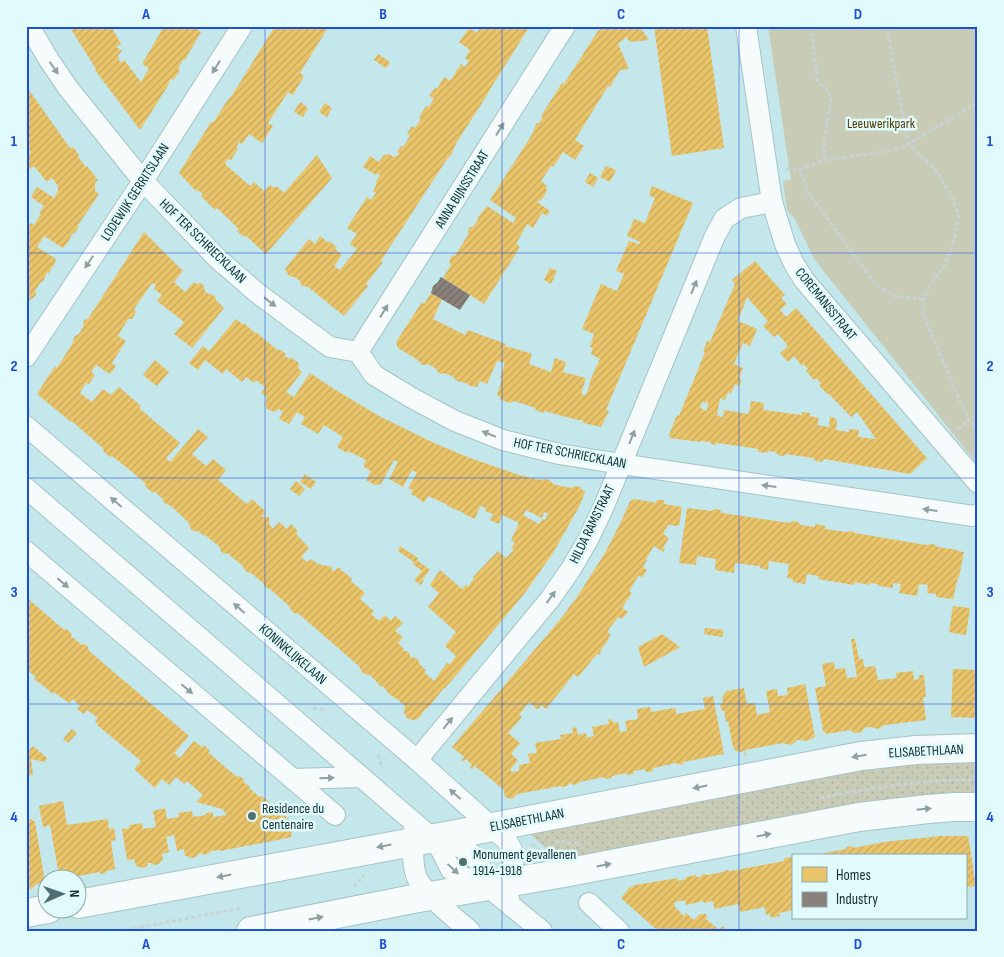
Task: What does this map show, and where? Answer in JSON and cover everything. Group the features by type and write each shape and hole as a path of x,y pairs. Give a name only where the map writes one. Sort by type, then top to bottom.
{"main road":[{"name":"ELISABETHLAAN","path":"88,902 420,833 492,826 861,756 916,750 978,748"},
{"path":"249,919 431,896 502,891 574,871 859,817 955,806 978,807"}],"street":[{"name":"HOF TER SCHRIECKLAAN","path":"29,26 68,88 143,182 218,259 256,292 330,347 358,352 374,375 412,398 455,420 503,440 559,454 974,516 978,514"},
{"name":"LODEWIJK GERRITSLAAN","path":"26,357 143,182 242,26"},
{"name":"ANNA BIJNSSTRAAT","path":"358,352 565,26"},
{"name":"COREMANSSTRAAT","path":"746,26 772,202 784,244 793,262 804,280 978,483"},
{"name":"HILDA RAMSTRAAT","path":"417,760 550,599 589,538 604,506 714,238 724,219 741,208 772,202"},
{"name":"KONINKLIJKELAAN","path":"26,426 492,826 510,844 514,856 513,869 502,891"},
{"path":"26,488 360,777 441,850 451,870 461,876 502,891 542,931"},
{"path":"26,552 335,815"},
{"path":"293,779 360,777"},
{"path":"420,833 413,863 416,876 431,896 470,931"},
{"path":"589,903 619,931"}],"path":[{"path":"811,26 818,82 828,90 831,98 824,140 825,160"},
{"path":"887,26 909,144 934,168 950,193 959,215 954,241 945,265 923,299 924,316 969,420 978,429"},
{"path":"790,169 800,170 825,160 898,149 978,102"},
{"path":"800,170 807,191 877,286 897,297 923,299"},
{"path":"531,842 545,856"},
{"path":"345,889 354,887"},
{"path":"121,931 249,919"}],"green space":[{"name":"Leeuwerikpark","path":"768,26 978,26 978,465 814,259 794,217 787,210 783,181 791,180"},
{"path":"978,757 978,797 563,863 532,836 532,833 865,765"}],"building: Homes":[{"path":"69,26 111,26 121,44 116,47 122,51 118,55 118,59 121,63 124,60 141,82 149,68 142,64 162,30 155,26 200,26 198,30 201,32 179,67 180,71 168,83 140,130 95,70"},
{"path":"275,26 329,26 300,73 304,76 293,95 288,92 268,123 273,126 262,143 249,134 242,144 239,142 236,148 238,149 231,160 228,159 225,164 250,186 254,182 264,191 270,185 278,187 284,193 317,155 332,178 266,254 245,235 244,237 237,231 239,229 217,208 215,210 201,196 203,194 198,190 197,192 179,173 211,122 213,123 231,97"},
{"path":"481,26 530,26 457,142 452,154 386,253 381,261 383,262 366,284 368,286 344,316 308,287 302,286 300,281 289,276 285,269 309,239 315,244 320,236 328,243 329,241 337,247 335,249 342,255 334,266 340,270 357,249 350,244 357,234 347,228 367,197 371,200 376,193 373,191 380,175 377,173 376,175 363,167 370,156 379,162 384,155 389,154 394,157 400,154 397,152 401,146 403,147 410,136 407,134 412,126 415,128 421,119 419,117 426,106 429,107 434,98 429,96 435,88 437,89 444,77 450,81 461,64 465,67 469,61 465,58 470,50 459,42 469,28 477,33"},
{"path":"604,26 639,26 649,40 630,42 626,37 618,44 629,69 620,70 575,140 584,146 575,160 563,152 541,181 547,186 547,191 542,199 537,202 550,211 547,216 542,213 533,228 527,224 516,244 520,247 484,304 443,278 451,265 449,261 453,255 455,256 468,235 470,227 473,227 487,206 513,223 516,218 490,200 533,133 537,123 543,117 541,116 562,83 564,84 598,31"},
{"path":"654,26 707,26 724,148 672,156"},
{"path":"378,54 390,62 386,68 374,60"},
{"path":"26,86 70,148 73,147 79,155 78,157 98,180 95,183 95,191 99,194 78,225 75,233 72,234 63,248 44,236 37,247 56,259 56,261 35,291 36,295 26,305 26,230 31,223 34,225 44,206 31,197 37,187 54,198 58,191 58,186 52,178 47,182 34,166 26,172 26,156 31,152 26,146"},
{"path":"300,102 308,108 303,117 294,112"},
{"path":"325,103 332,108 327,117 319,112"},
{"path":"606,166 616,170 610,182 600,177"},
{"path":"590,173 598,178 593,187 585,182"},
{"path":"652,186 693,203 606,410 609,411 601,427 544,411 544,413 535,410 536,408 514,401 510,403 501,400 497,395 505,363 497,361 487,384 480,381 477,387 457,381 452,376 444,373 439,373 435,368 428,364 421,364 418,360 398,348 396,342 422,302 424,304 431,293 442,299 433,319 465,335 468,330 506,344 505,346 509,348 532,354 529,364 551,372 555,358 566,362 563,372 586,378 581,394 586,395 589,383 600,359 591,354 593,348 590,347 594,334 582,329 601,284 617,291 624,274 616,271 629,241 639,244 640,242 627,236 634,219 645,223 655,198 649,195"},
{"path":"144,232 183,271 174,282 185,292 194,282 196,284 201,283 208,294 212,294 216,298 224,308 192,348 174,334 184,322 157,301 162,295 154,289 156,285 152,283 134,309 136,312 132,319 128,319 118,336 126,341 112,363 116,366 110,374 96,365 91,372 95,375 89,384 86,383 80,393 92,402 103,389 111,395 119,387 141,406 139,408 180,443 166,458 170,462 198,429 208,437 192,454 206,466 213,459 226,470 218,480 247,504 252,499 266,512 261,517 269,517 269,524 273,529 279,522 287,529 291,524 298,531 296,534 309,548 301,557 307,562 311,559 318,564 332,567 331,570 335,571 338,567 365,593 360,599 374,611 371,614 379,621 385,615 391,621 395,616 403,623 395,631 403,637 398,643 404,649 403,651 409,653 411,658 418,660 420,665 426,670 424,672 434,681 447,663 450,664 456,656 445,646 456,632 428,607 439,593 430,585 440,570 462,589 466,585 468,587 473,577 498,551 506,558 514,550 511,548 515,543 511,540 519,523 502,515 499,524 490,520 493,514 485,511 486,508 480,506 475,519 428,496 424,503 411,494 413,490 408,488 417,473 412,470 403,487 389,479 398,462 394,460 381,484 375,485 366,480 371,471 364,467 366,460 337,447 343,437 324,425 318,434 301,424 305,417 297,412 289,424 279,419 283,412 279,409 274,412 267,409 265,404 267,397 261,393 265,387 256,380 254,383 246,377 242,382 226,369 223,374 205,360 198,370 189,363 203,346 209,351 236,319 256,332 277,350 285,353 285,356 289,359 290,357 299,363 298,368 302,372 286,392 294,397 310,373 379,416 434,443 522,476 526,475 526,477 550,480 556,485 572,488 575,486 580,487 585,492 580,505 553,553 524,594 427,709 418,719 412,720 407,718 404,713 405,706 389,694 384,687 380,686 370,675 364,674 360,667 299,614 294,613 289,606 270,589 265,587 263,583 247,572 244,567 227,553 224,554 220,547 205,535 198,531 193,531 189,523 154,491 153,493 131,471 112,456 110,457 103,451 104,449 72,421 37,394 55,366 57,368 74,341 74,337 80,333 84,320 88,319","holes":["526,510 542,518 544,512 548,514 545,520 543,519 539,524 523,515"]},
{"path":"755,261 785,295 781,298 787,304 780,310 786,317 796,308 927,458 910,474 824,459 821,462 813,458 786,454 783,456 778,455 776,452 758,452 758,449 739,446 717,443 715,445 710,442 670,438 669,435 677,415 679,416 705,352 703,352 707,341 710,342 735,284 732,280","holes":["747,297 768,321 763,326 774,337 778,334 788,346 780,353 788,362 794,356 802,366 804,364 808,369 806,371 814,380 816,378 821,383 819,385 851,417 857,412 876,439 858,437 859,430 849,429 849,432 836,430 837,420 830,416 829,427 817,425 819,418 810,416 810,413 802,412 802,415 763,410 764,403 751,401 749,414 724,410 723,417 717,416 720,398 725,400 728,392 731,394 735,384 739,386 742,380 739,378 743,368 734,364 743,343 750,346 757,329 738,321","708,401 707,411 700,408 702,402 706,403"]},
{"path":"550,268 557,271 551,284 544,280"},
{"path":"155,360 169,372 157,386 143,375"},
{"path":"305,474 316,482 311,489 300,482"},
{"path":"296,481 305,489 299,496 290,489"},
{"path":"635,499 656,503 657,500 664,500 664,504 682,507 679,526 668,525 663,534 669,538 663,548 665,549 663,552 654,546 643,567 647,570 642,578 639,575 629,591 632,593 622,608 628,612 622,619 618,617 607,632 611,635 599,655 597,654 578,677 574,674 546,709 541,705 538,710 529,702 519,715 522,717 508,733 520,743 511,754 518,760 510,770 512,772 519,771 519,765 530,763 528,754 537,753 535,743 561,739 560,735 573,733 572,728 576,727 578,735 586,733 587,738 594,736 592,727 609,724 608,720 612,719 613,723 618,722 620,732 627,731 625,721 638,719 637,709 650,707 651,712 675,708 676,714 705,709 703,698 713,696 724,754 683,762 681,765 676,763 653,768 652,772 647,772 644,769 634,771 633,774 628,775 626,773 606,779 604,777 573,785 571,783 567,786 517,794 512,799 505,797 504,790 475,766 472,770 470,767 472,765 466,759 464,761 461,760 464,758 463,756 452,747 559,621 577,597 605,553 630,501"},
{"path":"687,508 712,511 717,509 722,513 790,523 796,521 801,525 815,527 815,524 826,526 825,529 852,531 926,545 933,544 938,547 964,552 953,599 936,597 936,594 927,593 928,585 919,584 917,596 899,593 901,584 893,583 893,588 870,583 869,585 855,582 854,585 818,579 819,576 807,574 805,584 793,582 793,579 787,578 789,564 769,561 768,570 760,568 760,566 735,563 734,573 715,570 716,559 697,556 696,565 679,563"},
{"path":"400,546 418,558 417,560 430,570 422,580 424,580 421,585 414,580 422,571 413,564 414,562 398,551"},
{"path":"26,597 63,629 68,630 71,636 82,645 85,644 89,651 189,736 174,753 180,758 194,741 202,747 204,745 210,751 208,753 237,777 240,776 244,780 244,784 261,798 262,796 295,825 291,832 292,837 220,851 211,851 205,855 201,853 191,858 185,856 184,849 177,851 174,835 166,837 169,852 162,854 163,860 159,864 148,863 143,868 136,866 134,859 127,860 122,829 130,828 129,825 142,823 143,829 156,827 153,811 165,808 167,819 179,817 178,813 192,811 193,817 213,812 213,817 227,815 222,809 196,802 203,795 187,781 184,784 176,777 169,785 162,779 155,788 134,769 141,761 97,725 95,722 98,718 87,710 84,714 77,709 80,706 73,699 69,703 54,692 53,694 34,679 36,677 28,671 26,672"},
{"path":"953,606 970,608 966,635 949,632"},
{"path":"705,628 724,630 722,637 704,634"},
{"path":"662,634 680,647 644,667 638,647"},
{"path":"851,639 855,639 859,659 863,659 864,667 875,666 878,680 897,678 896,673 913,671 914,680 919,679 919,675 924,675 926,697 923,697 926,720 885,725 878,729 864,728 862,732 854,733 851,730 827,734 823,731 815,688 826,686 822,664 834,662 835,669 845,668 847,678 857,677"},
{"path":"953,669 978,670 978,718 951,717"},
{"path":"805,684 815,737 807,741 797,740 790,745 783,743 745,750 746,756 744,751 736,751 733,747 728,721 726,722 724,710 722,711 720,704 723,703 722,698 727,691 744,688 747,704 755,703 757,715 770,712 766,691 777,689 778,696 788,695 787,688"},
{"path":"72,729 77,733 68,743 63,739"},
{"path":"33,746 47,758 45,762 31,759 33,775 26,776 26,754"},
{"path":"63,801 67,825 108,819 109,829 114,828 116,840 111,841 115,869 101,874 99,872 88,874 88,870 58,870 50,825 43,827 39,806"},
{"path":"31,819 35,822 43,870 38,870 38,884 26,890 26,820"},
{"path":"941,836 968,836 976,886 966,887 966,854 820,854 852,846 854,848 884,842"},
{"path":"785,858 792,858 792,910 779,913 780,916 771,918 770,914 766,915 765,907 740,912 738,904 714,909 713,901 686,905 685,900 675,902 674,906 684,916 686,913 694,920 700,914 706,914 706,919 719,930 723,926 728,931 668,931 666,929 658,931 621,898 629,888 635,885 678,878 678,881 696,875 700,877 703,874 708,875 784,861"}],"building: Industry":[{"path":"441,277 470,295 460,310 431,293 433,286"}],"place":[{"name":"Residence du Centenaire","path":"252,816"},
{"name":"Monument gevallenen 1914-1918","path":"463,862"}]}
